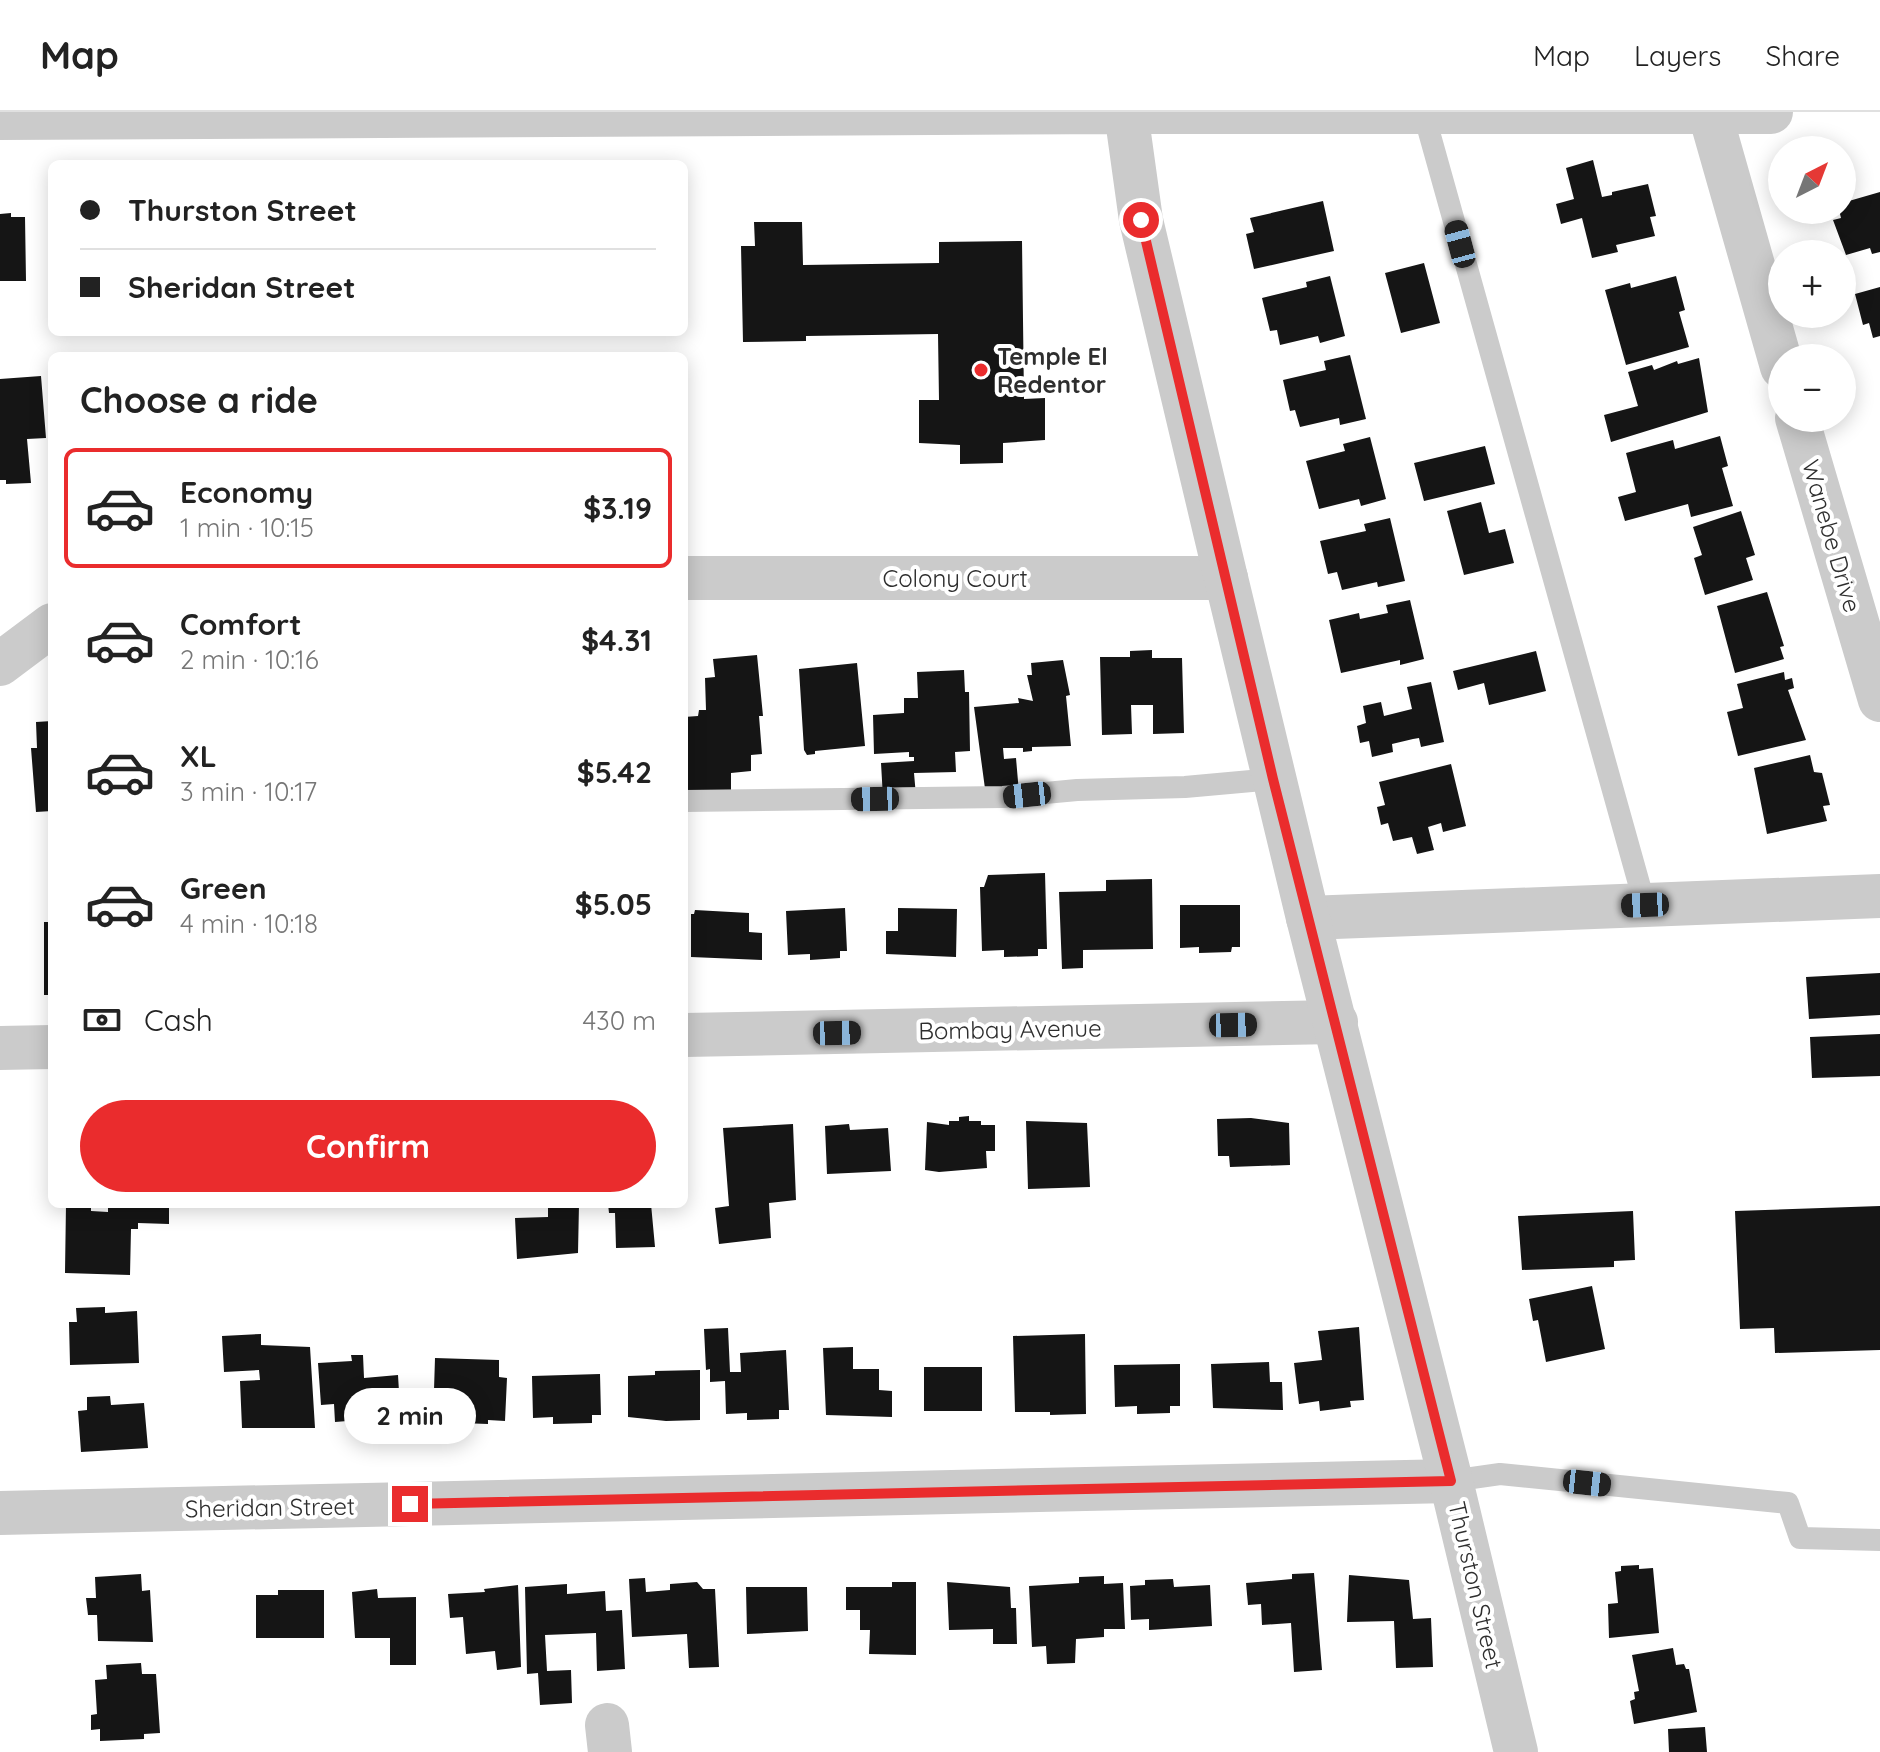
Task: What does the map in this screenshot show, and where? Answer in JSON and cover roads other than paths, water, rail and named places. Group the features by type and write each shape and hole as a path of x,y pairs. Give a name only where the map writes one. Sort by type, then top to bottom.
{"street":[{"name":"Thurston Street","path":"1126,112 1141,220 1273,779 1451,1481 1516,1752"},
{"path":"0,118 1771,112"},
{"path":"1710,114 1775,344"},
{"name":"Wanebe Drive","path":"1801,432 1880,700"},
{"name":"Colony Court","path":"688,578 1226,578"},
{"path":"0,664 48,628"},
{"path":"1308,918 1880,896"},
{"name":"Bombay Avenue","path":"688,1035 1336,1022"},
{"path":"0,1048 48,1047"},
{"name":"Sheridan Street","path":"0,1513 1451,1481"}],"lane":[{"path":"1424,114 1645,905"},
{"path":"688,801 1003,797 1273,779"},
{"path":"1451,1481 1500,1474 1788,1503 1800,1538 1880,1540"}],"place":[{"name":"Temple El Redentor","path":"981,370"}]}
